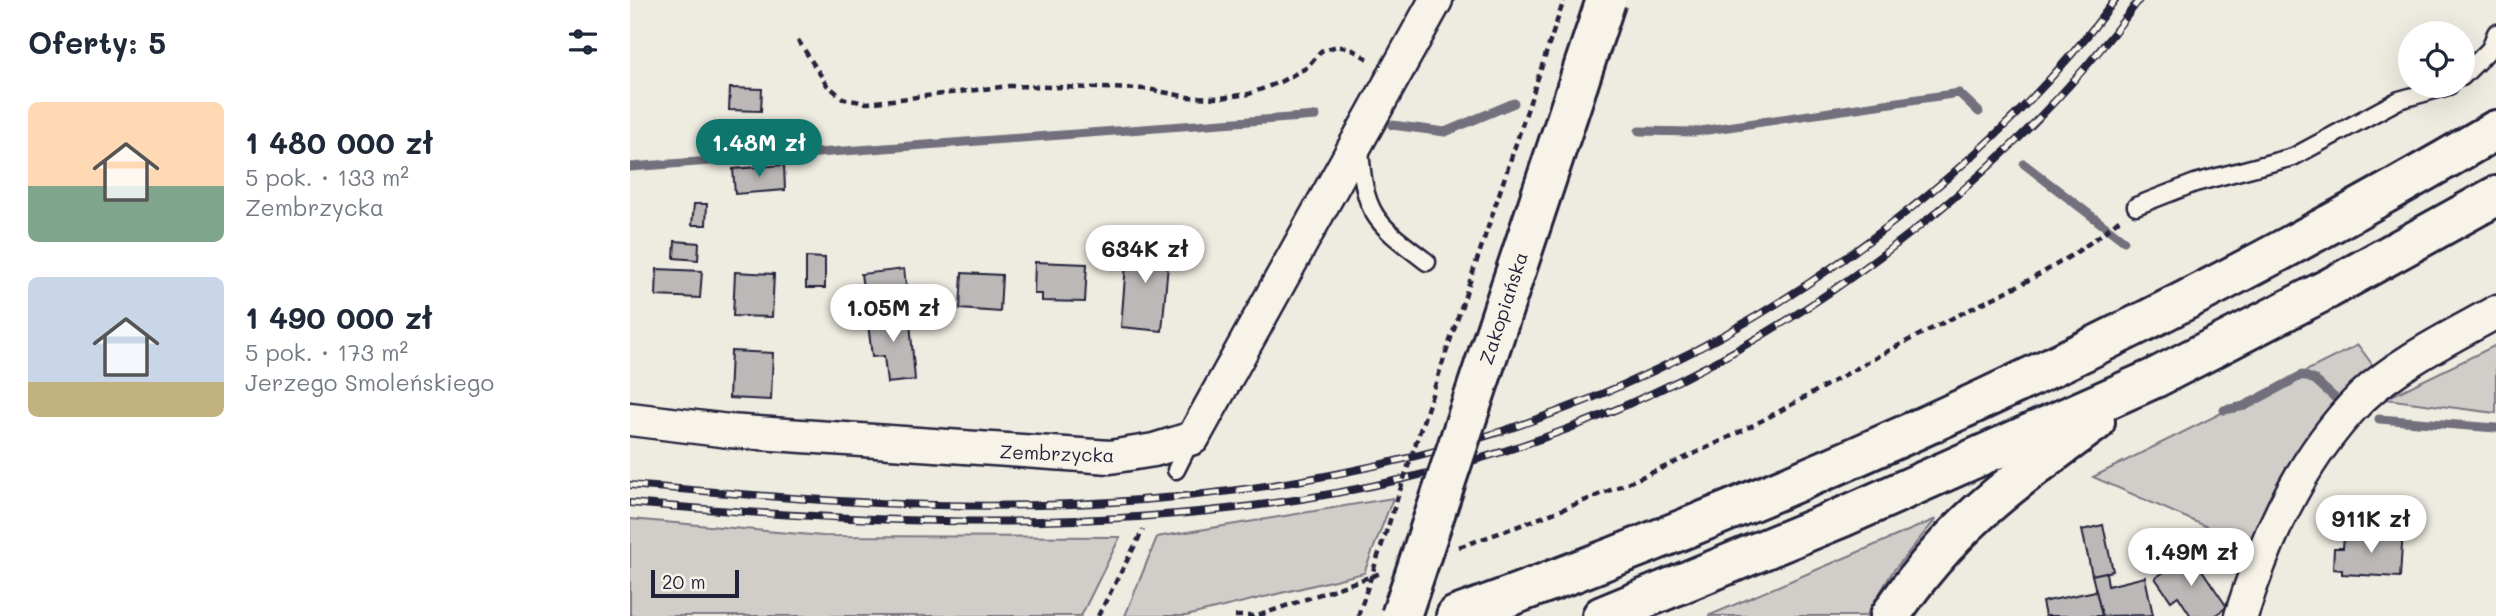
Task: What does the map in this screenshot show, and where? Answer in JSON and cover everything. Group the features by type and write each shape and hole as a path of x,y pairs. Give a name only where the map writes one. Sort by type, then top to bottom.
{"main road":[{"name":"Zakopiańska","path":"1401,616 1606,0"},
{"path":"1456,616 1658,541 2044,372 2293,245 2496,130"},
{"path":"1602,616 1854,513 2155,378 2328,289 2496,196"},
{"path":"1890,616 1936,552 1979,509 2155,378"}],"street":[{"path":"1193,438 1436,0"},
{"path":"2241,616 2255,570 2289,499 2321,448 2361,398 2438,345 2496,312"},
{"name":"Zembrzycka","path":"630,419 729,431 1110,457 1154,450 1193,438"}],"lane":[{"path":"2475,64 2490,49 2496,33"},
{"path":"2136,206 2195,183 2293,157 2406,98"},
{"path":"1360,138 1363,188 1371,212 1384,230 1427,262"},
{"path":"1176,470 1193,438"}],"path":[{"path":"1358,616 1564,0"},
{"path":"798,40 827,85 844,99 867,103 1009,86 1148,89 1188,97 1249,94 1306,68 1321,51 1337,46 1351,49 1394,75"},
{"path":"1451,550 1530,523 1720,442 2075,255 2136,206"},
{"path":"1098,616 1143,530"},
{"path":"1235,616 1257,616 1387,572"}],"shaded area":[{"path":"2358,345 2380,375 2251,546 2093,477"},
{"path":"2496,345 2496,413 2385,399"},
{"path":"1393,498 1364,573 1186,616 1125,616 1157,537"},
{"path":"630,519 823,536 1120,537 1081,616 630,616"},
{"path":"1936,519 1893,571 1866,616 1708,616"}],"building":[{"path":"730,88 762,89 761,111 729,110"},
{"path":"784,165 785,190 735,194 733,169"},
{"path":"694,204 707,204 706,225 692,225"},
{"path":"1128,239 1170,242 1162,331 1121,327"},
{"path":"675,241 699,243 698,260 674,258"},
{"path":"806,257 825,258 825,288 806,288"},
{"path":"1035,262 1087,264 1085,302 1042,301 1042,294 1034,294"},
{"path":"657,269 702,271 700,298 656,296"},
{"path":"904,269 909,310 867,315 861,274"},
{"path":"735,272 774,274 772,317 733,316"},
{"path":"962,273 1002,275 1000,312 960,309"},
{"path":"909,310 915,380 887,383 884,356 872,357 867,315"},
{"path":"731,351 773,353 771,400 729,398"},
{"path":"2103,525 2113,571 2092,575 2082,530"},
{"path":"2379,528 2403,529 2400,577 2342,574 2342,570 2333,569 2334,548 2343,548 2344,536 2379,538"},
{"path":"2191,554 2227,607 2214,616 2191,616 2178,596 2171,601 2155,578"},
{"path":"2106,572 2108,586 2145,577 2153,615 2102,616 2092,575"},
{"path":"2096,591 2102,616 2045,616 2042,602"}],"waterway":[{"path":"1639,131 1694,132 1959,93 1979,112"},
{"path":"1392,125 1445,132 1514,103"},
{"path":"630,167 1316,116"},
{"path":"2024,164 2124,241"},
{"path":"2224,410 2245,406 2302,375 2315,380 2335,398"},
{"path":"2379,419 2496,428"}],"railway":[{"path":"630,485 820,500 935,505 1056,505 1176,497 1294,482 1409,458 1522,424 1632,381 1738,327 1841,261 1917,204 2023,108 2115,0"},
{"path":"630,503 794,515 955,521 1113,518 1267,504 1419,475 1568,429 1713,363 1856,274 1896,244 1935,214 2044,113 2109,39 2139,0"}]}
